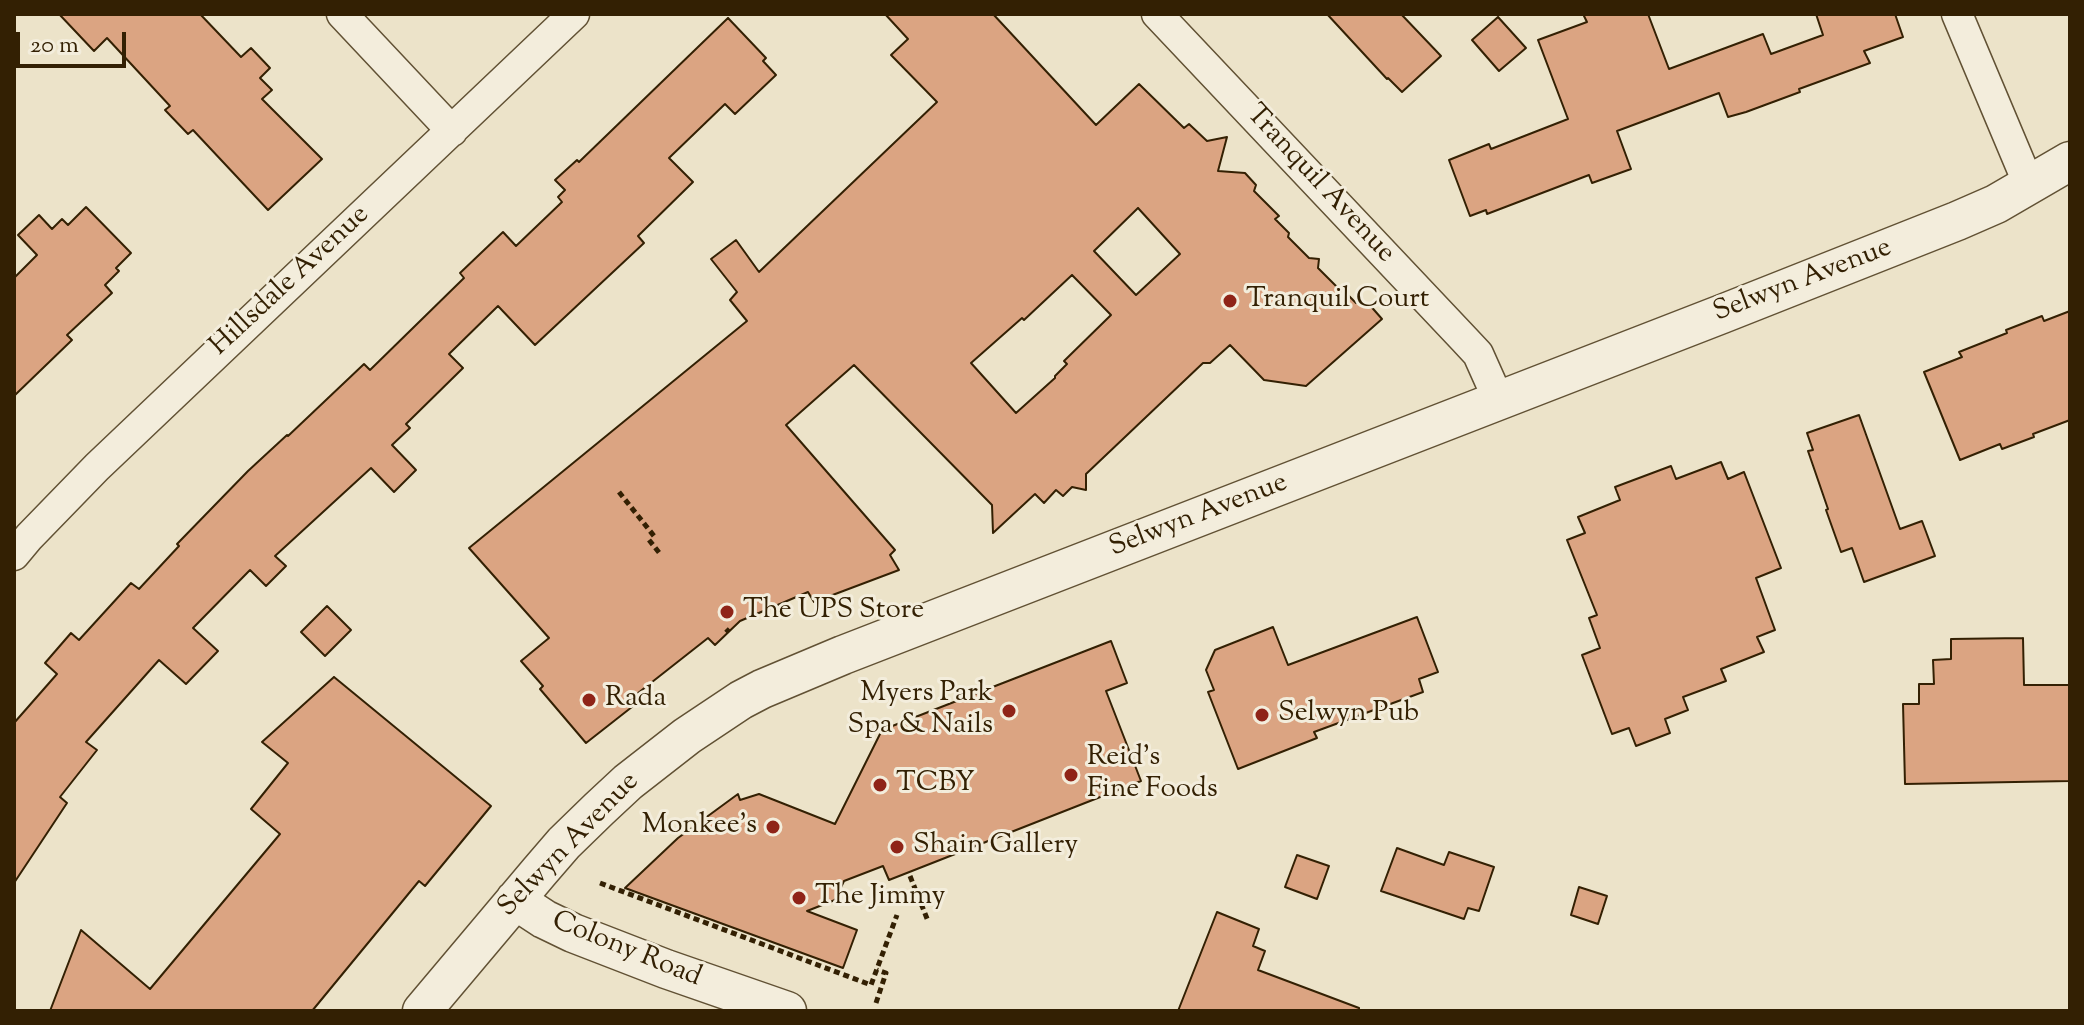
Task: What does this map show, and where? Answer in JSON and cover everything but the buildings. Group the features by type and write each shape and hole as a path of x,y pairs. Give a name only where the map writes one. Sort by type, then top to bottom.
{"street":[{"path":"342,14 452,131"},
{"name":"Hillsdale Avenue","path":"14,555 107,458 574,14"},
{"name":"Tranquil Avenue","path":"1157,14 1478,354 1499,401"},
{"path":"1957,14 2029,185"},
{"name":"Selwyn Avenue","path":"422,1011 564,843 628,782 687,736 762,689 1957,221 1996,204 2070,161"},
{"name":"Colony Road","path":"515,900 573,933 787,1011"}],"path":[{"path":"619,492 661,555"},
{"path":"910,876 928,921"},
{"path":"600,883 871,985 897,915"},
{"path":"876,1003 886,973 877,970"}],"place":[{"name":"Tranquil Court","path":"1230,301"},
{"name":"The UPS Store","path":"727,612"},
{"name":"Rada","path":"589,700"},
{"name":"Myers Park Spa & Nails","path":"1009,711"},
{"name":"Selwyn Pub","path":"1262,715"},
{"name":"Reid's Fine Foods","path":"1071,775"},
{"name":"TCBY","path":"880,785"},
{"name":"Monkee's","path":"773,827"},
{"name":"Shain Gallery","path":"897,847"},
{"name":"The Jimmy","path":"799,898"}]}
